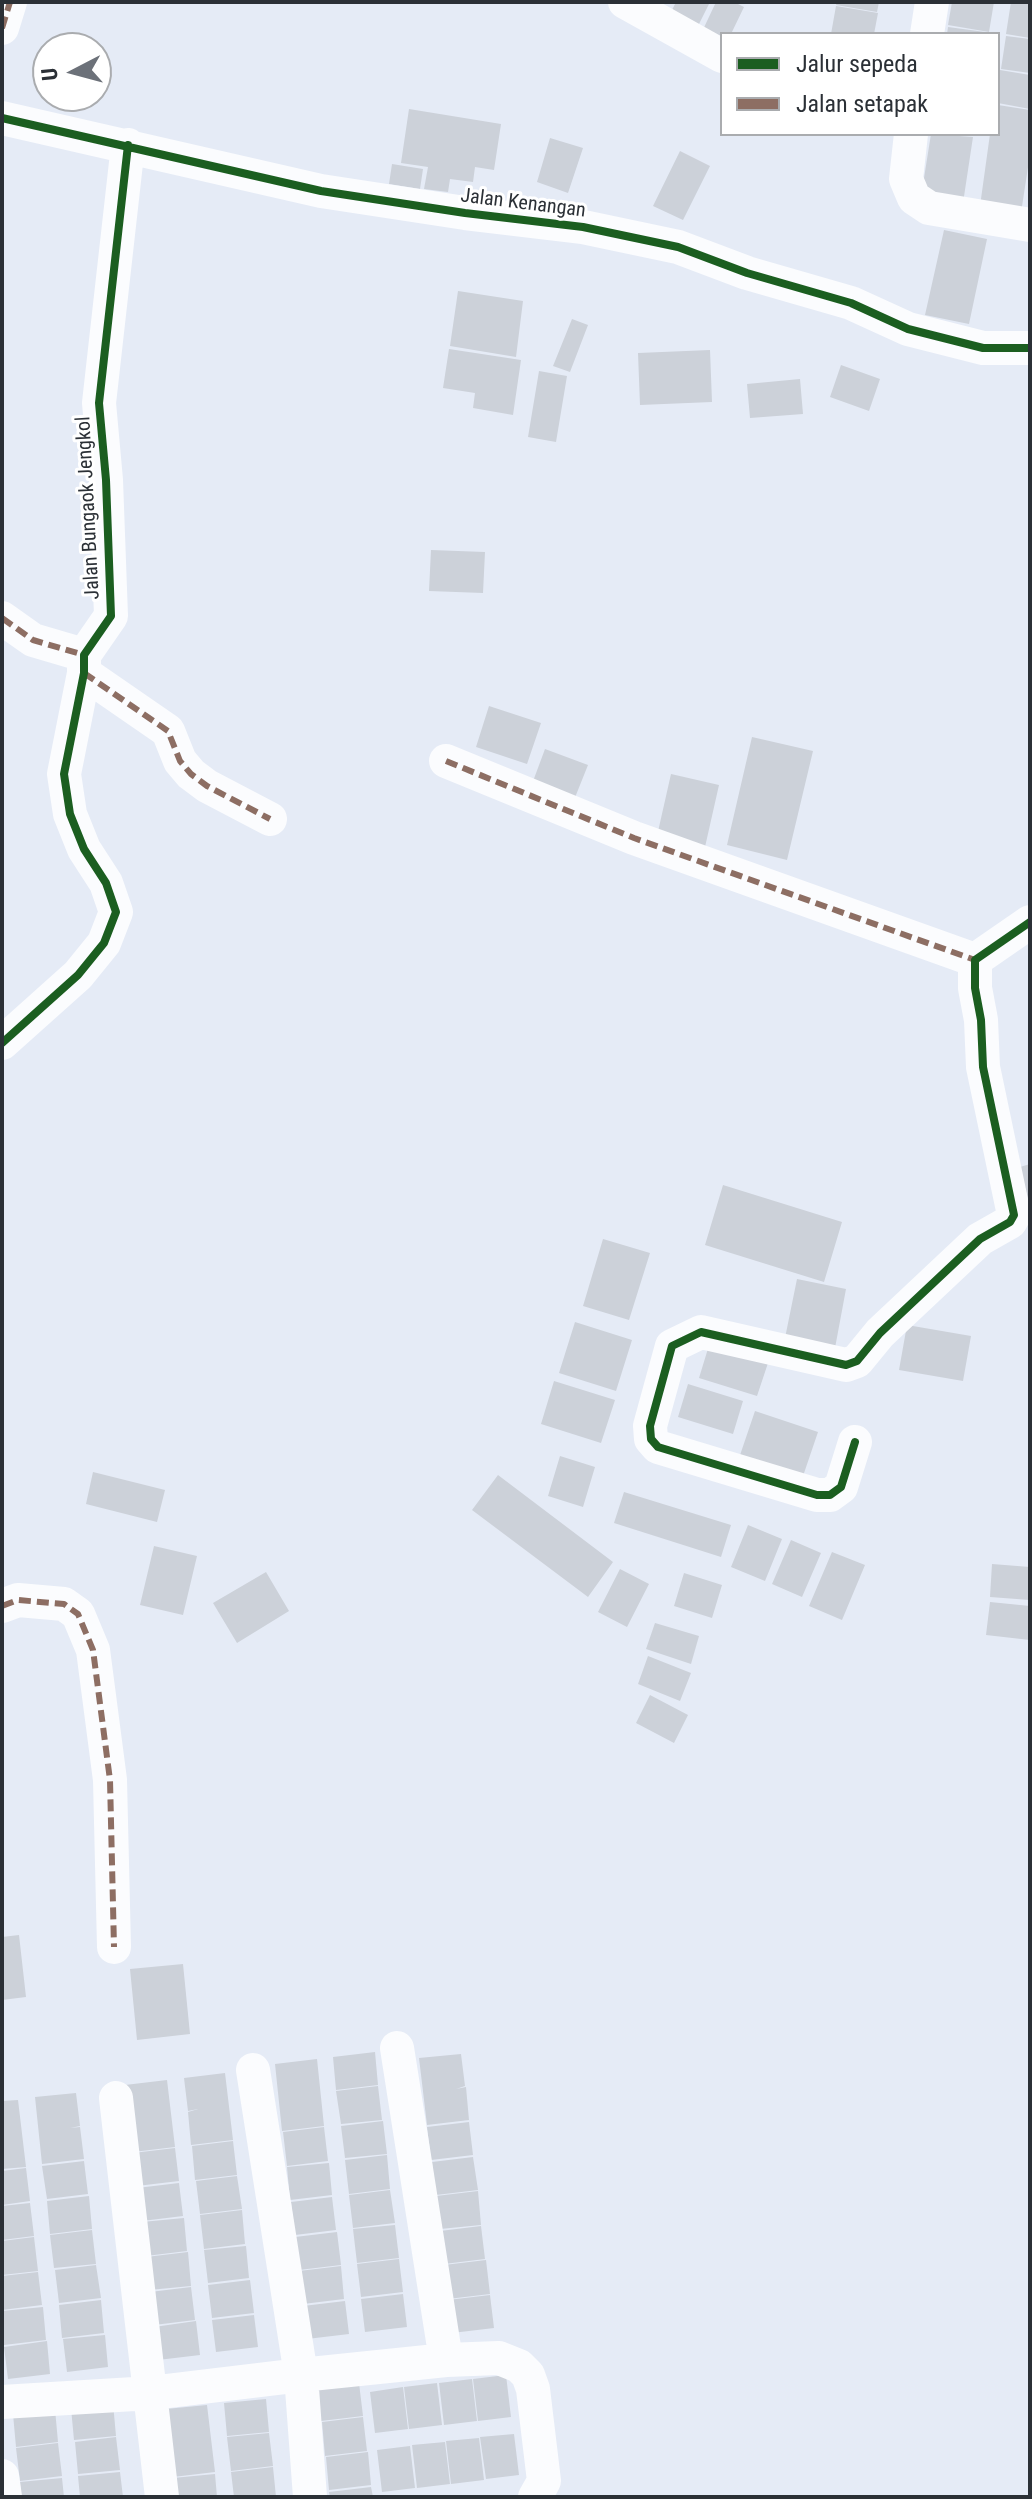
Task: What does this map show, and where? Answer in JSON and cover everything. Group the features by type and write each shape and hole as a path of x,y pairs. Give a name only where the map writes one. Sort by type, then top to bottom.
{"street":[{"path":"2,28 10,2"},
{"path":"625,2 720,55"},
{"path":"927,32 932,2"},
{"name":"Jalan Kenangan","path":"2,118 321,191 583,227 678,247 747,273 851,303 908,329 983,348 1030,348"},
{"path":"911,136 906,179 914,198 929,208 1030,225"},
{"name":"Jalan Bungaok Jengkol","path":"2,1043 78,975 104,943 116,912 106,883 84,849 70,814 64,774 84,664 111,616 106,480 99,403 128,145"},
{"path":"2,618 33,640 84,664 168,731 180,761 191,774 207,786 270,819"},
{"path":"446,761 634,838 975,960"},
{"path":"975,960 1030,922"},
{"path":"855,1442 841,1487 830,1495 817,1495 658,1447 651,1439 650,1426 672,1346 701,1332 846,1365 857,1361 880,1333 980,1239 1010,1222 1014,1215 983,1067 975,960"},
{"path":"2,1606 18,1600 64,1604 78,1614 93,1650 110,1780 114,1947"},
{"path":"397,2048 446,2360"},
{"path":"253,2070 301,2375 310,2497"},
{"path":"116,2098 162,2497"},
{"path":"2,2402 151,2393 446,2360 499,2358 519,2366 528,2375 533,2389 544,2481 535,2497"},
{"path":"2,2476 5,2497"}],"building":[{"path":"676,2 710,2 697,28 670,14"},
{"path":"716,2 734,2 744,7 732,32 720,32 720,46 700,36"},
{"path":"837,2 879,2 877,12 836,5"},
{"path":"952,2 994,2 989,32 948,25"},
{"path":"1011,2 1030,4 1030,38 1006,34"},
{"path":"836,6 878,13 874,32 831,32"},
{"path":"948,27 985,32 947,32"},
{"path":"1006,36 1030,39 1030,73 1001,69"},
{"path":"1000,70 1030,75 1030,109 1000,103"},
{"path":"1000,105 1030,110 1030,154 1021,213 980,206 990,136 1000,136"},
{"path":"409,109 501,124 494,170 475,167 473,182 450,179 448,192 424,189 428,167 401,163"},
{"path":"931,136 973,137 963,203 921,197"},
{"path":"550,138 583,148 568,193 537,182"},
{"path":"680,151 710,166 683,220 653,206"},
{"path":"392,164 423,169 420,189 389,184"},
{"path":"944,230 987,239 969,324 925,315"},
{"path":"458,291 523,301 516,357 450,346"},
{"path":"572,319 588,325 570,372 553,366"},
{"path":"449,349 521,360 513,415 473,408 475,393 443,388"},
{"path":"710,350 712,402 640,405 638,353"},
{"path":"841,365 880,379 869,411 830,397"},
{"path":"539,371 567,376 556,442 528,437"},
{"path":"800,379 803,414 750,418 747,384"},
{"path":"431,550 485,552 483,593 429,591"},
{"path":"489,706 541,723 527,764 476,747"},
{"path":"752,737 813,751 787,860 727,845"},
{"path":"545,749 588,765 574,800 532,784"},
{"path":"671,774 719,785 705,847 657,836"},
{"path":"1030,1164 1030,1204 1029,1204 1020,1167"},
{"path":"723,1185 842,1222 824,1282 705,1245"},
{"path":"603,1239 650,1253 629,1320 583,1306"},
{"path":"797,1279 846,1289 835,1348 785,1338"},
{"path":"575,1322 632,1340 616,1391 559,1373"},
{"path":"907,1325 971,1336 963,1381 899,1370"},
{"path":"710,1342 769,1360 757,1396 699,1378"},
{"path":"554,1381 615,1400 601,1443 541,1424"},
{"path":"688,1384 743,1401 733,1434 678,1417"},
{"path":"755,1411 818,1432 801,1482 738,1461"},
{"path":"560,1456 595,1467 583,1507 548,1496"},
{"path":"93,1472 165,1490 157,1522 86,1504"},
{"path":"498,1475 613,1562 588,1597 472,1510"},
{"path":"624,1492 731,1525 721,1557 614,1523"},
{"path":"748,1525 782,1539 765,1581 731,1567"},
{"path":"791,1540 821,1553 802,1597 772,1584"},
{"path":"154,1546 197,1556 183,1615 140,1605"},
{"path":"832,1552 865,1565 842,1620 809,1606"},
{"path":"992,1564 1030,1567 1030,1600 990,1597"},
{"path":"620,1569 649,1584 627,1627 598,1612"},
{"path":"266,1572 289,1611 237,1643 213,1603"},
{"path":"684,1573 722,1585 712,1618 674,1606"},
{"path":"990,1602 1030,1606 1030,1640 986,1635"},
{"path":"655,1623 699,1636 691,1664 646,1649"},
{"path":"648,1656 691,1673 680,1701 638,1684"},
{"path":"650,1695 688,1715 674,1743 636,1723"},
{"path":"19,1935 26,1997 2,2000 2,1937"},
{"path":"183,1964 190,2034 137,2040 130,1969"},
{"path":"375,2052 378,2085 336,2090 333,2057"},
{"path":"461,2054 465,2086 456,2089 466,2087 469,2120 427,2125 419,2058"},
{"path":"317,2059 324,2126 282,2131 275,2064"},
{"path":"225,2073 233,2140 191,2145 188,2112 198,2109 188,2111 184,2078"},
{"path":"167,2080 175,2147 133,2152 125,2085"},
{"path":"378,2086 382,2120 341,2124 336,2091"},
{"path":"76,2093 80,2126 70,2128 80,2127 84,2159 42,2164 35,2097"},
{"path":"18,2100 26,2167 2,2169 2,2101"},
{"path":"383,2121 387,2154 345,2158 341,2126"},
{"path":"469,2122 473,2155 431,2160 427,2127"},
{"path":"324,2127 328,2161 287,2166 283,2132"},
{"path":"233,2141 237,2175 195,2180 192,2146"},
{"path":"175,2148 179,2181 137,2186 133,2153"},
{"path":"387,2155 390,2189 349,2194 345,2160"},
{"path":"473,2157 478,2190 436,2195 432,2162"},
{"path":"84,2161 88,2194 47,2199 42,2166"},
{"path":"329,2163 332,2195 290,2200 287,2167"},
{"path":"26,2168 30,2201 2,2205 2,2171"},
{"path":"237,2176 242,2209 200,2214 196,2181"},
{"path":"179,2183 183,2216 142,2221 137,2188"},
{"path":"390,2190 395,2223 353,2228 349,2195"},
{"path":"478,2191 481,2225 440,2229 436,2196"},
{"path":"89,2196 92,2229 50,2234 47,2201"},
{"path":"332,2197 336,2230 295,2235 291,2202"},
{"path":"30,2203 34,2236 2,2240 2,2206"},
{"path":"242,2210 245,2244 204,2249 200,2215"},
{"path":"184,2218 187,2251 146,2256 142,2222"},
{"path":"395,2225 399,2258 357,2263 353,2229"},
{"path":"481,2226 485,2259 444,2264 440,2231"},
{"path":"92,2230 96,2264 54,2268 50,2235"},
{"path":"337,2232 341,2265 299,2270 295,2237"},
{"path":"34,2237 38,2271 2,2275 2,2241"},
{"path":"246,2246 249,2278 208,2283 204,2250"},
{"path":"188,2252 191,2286 149,2290 146,2257"},
{"path":"399,2259 403,2292 361,2297 357,2264"},
{"path":"486,2260 490,2294 448,2299 444,2265"},
{"path":"96,2265 101,2298 59,2303 55,2270"},
{"path":"341,2266 344,2299 303,2304 299,2271"},
{"path":"38,2272 42,2305 2,2310 2,2276"},
{"path":"250,2280 254,2313 212,2318 208,2285"},
{"path":"191,2287 195,2320 154,2325 150,2292"},
{"path":"403,2294 407,2327 365,2332 361,2299"},
{"path":"490,2295 494,2328 452,2333 448,2300"},
{"path":"101,2300 104,2333 62,2338 59,2305"},
{"path":"345,2301 349,2334 307,2339 303,2306"},
{"path":"43,2307 46,2340 4,2345 2,2311"},
{"path":"254,2315 258,2347 216,2352 212,2320"},
{"path":"196,2321 200,2355 158,2360 154,2327"},
{"path":"105,2335 108,2367 67,2372 63,2339"},
{"path":"47,2341 50,2374 8,2379 4,2347"},
{"path":"506,2375 511,2417 478,2421 473,2379"},
{"path":"472,2379 477,2421 444,2425 439,2383"},
{"path":"359,2383 363,2416 321,2421 317,2388"},
{"path":"437,2383 442,2425 409,2429 404,2387"},
{"path":"403,2387 408,2429 375,2433 370,2392"},
{"path":"266,2399 269,2432 227,2436 224,2403"},
{"path":"113,2403 116,2436 74,2440 71,2408"},
{"path":"207,2405 215,2472 173,2477 166,2409"},
{"path":"55,2409 58,2442 16,2447 13,2414"},
{"path":"363,2417 367,2451 325,2456 322,2422"},
{"path":"269,2433 273,2466 231,2471 227,2437"},
{"path":"514,2434 519,2475 486,2479 480,2437"},
{"path":"116,2437 120,2470 78,2474 75,2442"},
{"path":"479,2438 484,2480 451,2484 446,2441"},
{"path":"445,2442 450,2484 417,2488 412,2445"},
{"path":"58,2443 62,2476 20,2481 16,2448"},
{"path":"410,2446 415,2488 382,2492 377,2450"},
{"path":"368,2452 371,2485 329,2490 326,2457"},
{"path":"273,2467 276,2497 234,2497 231,2472"},
{"path":"120,2472 123,2497 80,2497 78,2476"},
{"path":"215,2474 217,2497 175,2497 173,2478"},
{"path":"62,2478 64,2497 21,2497 20,2482"},
{"path":"371,2487 373,2497 330,2497 329,2492"}],"marked path":[{"path":"2,28 10,2"},
{"path":"2,618 33,640 84,655"},
{"path":"84,673 168,731 180,761 191,774 207,786 270,819"},
{"path":"446,761 634,838 975,960"},
{"path":"2,1606 18,1600 64,1604 78,1614 93,1650 110,1780 114,1947"}],"cycle path":[{"path":"2,118 321,191 583,227 678,247 747,273 851,303 908,329 983,348 1030,348"},
{"path":"2,1043 78,975 104,943 116,912 106,883 84,849 70,814 64,774 84,673 84,655 111,616 106,480 99,403 128,145"},
{"path":"855,1442 841,1487 830,1495 817,1495 658,1447 651,1439 650,1426 672,1346 701,1332 846,1365 857,1361 880,1333 980,1239 1010,1222 1014,1215 983,1067 975,960 1030,922"}]}
